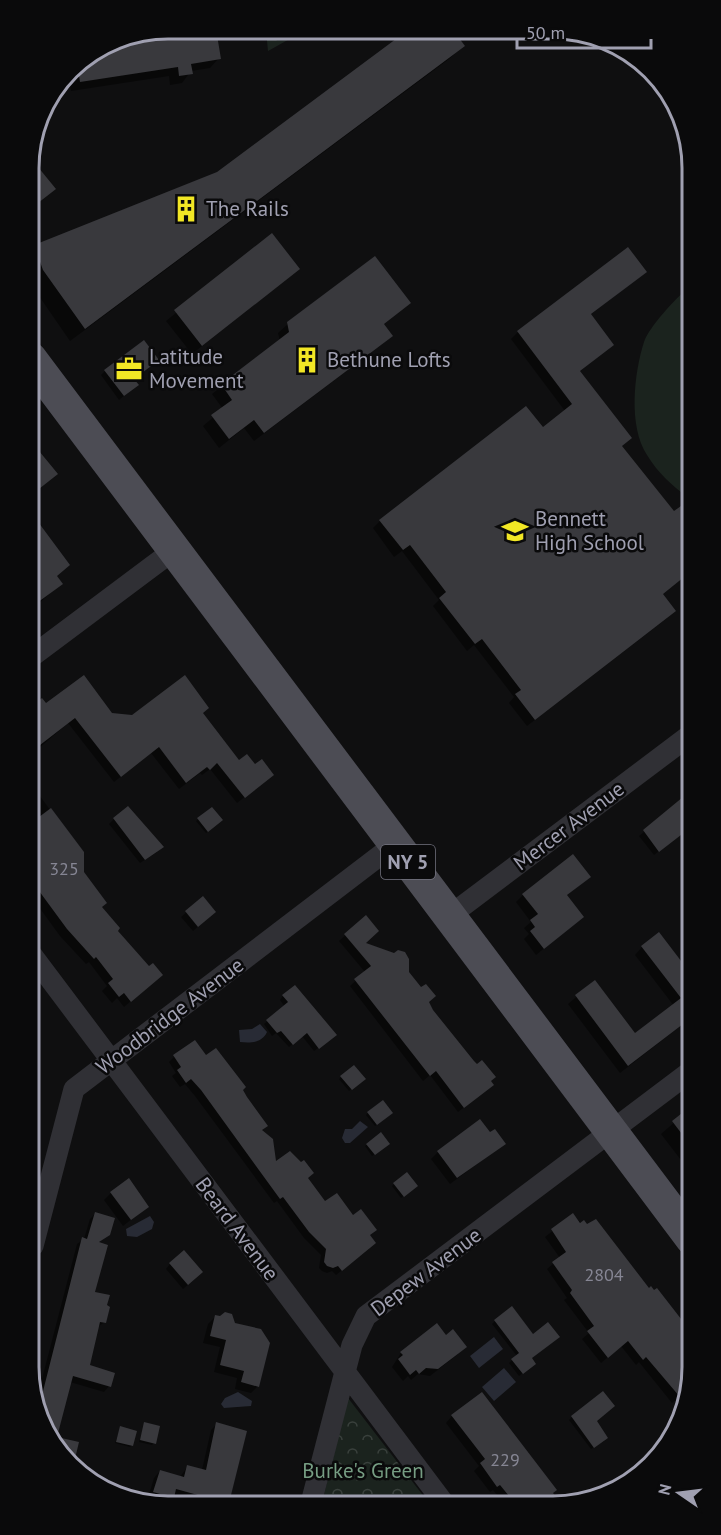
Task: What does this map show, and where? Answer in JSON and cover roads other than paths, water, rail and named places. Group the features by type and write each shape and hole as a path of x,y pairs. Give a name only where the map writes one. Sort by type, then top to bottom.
{"main road":[{"name":"NY 5","path":"39,370 682,1226"}],"street":[{"path":"39,651 174,550"},
{"name":"Mercer Avenue","path":"448,917 682,741"},
{"name":"Woodbridge Avenue","path":"39,1223 74,1089 395,844"},
{"name":"Beard Avenue","path":"39,963 438,1496"},
{"name":"Depew Avenue","path":"313,1496 352,1345 366,1316 682,1078"}],"place":[{"name":"The Rails","path":"186,209"},
{"name":"Bethune Lofts","path":"307,360"},
{"name":"Latitude Movement","path":"129,369"},
{"name":"Bennett High School","path":"515,531"}],"park label":[{"name":"Burke's Green","path":"363,1471"}]}
